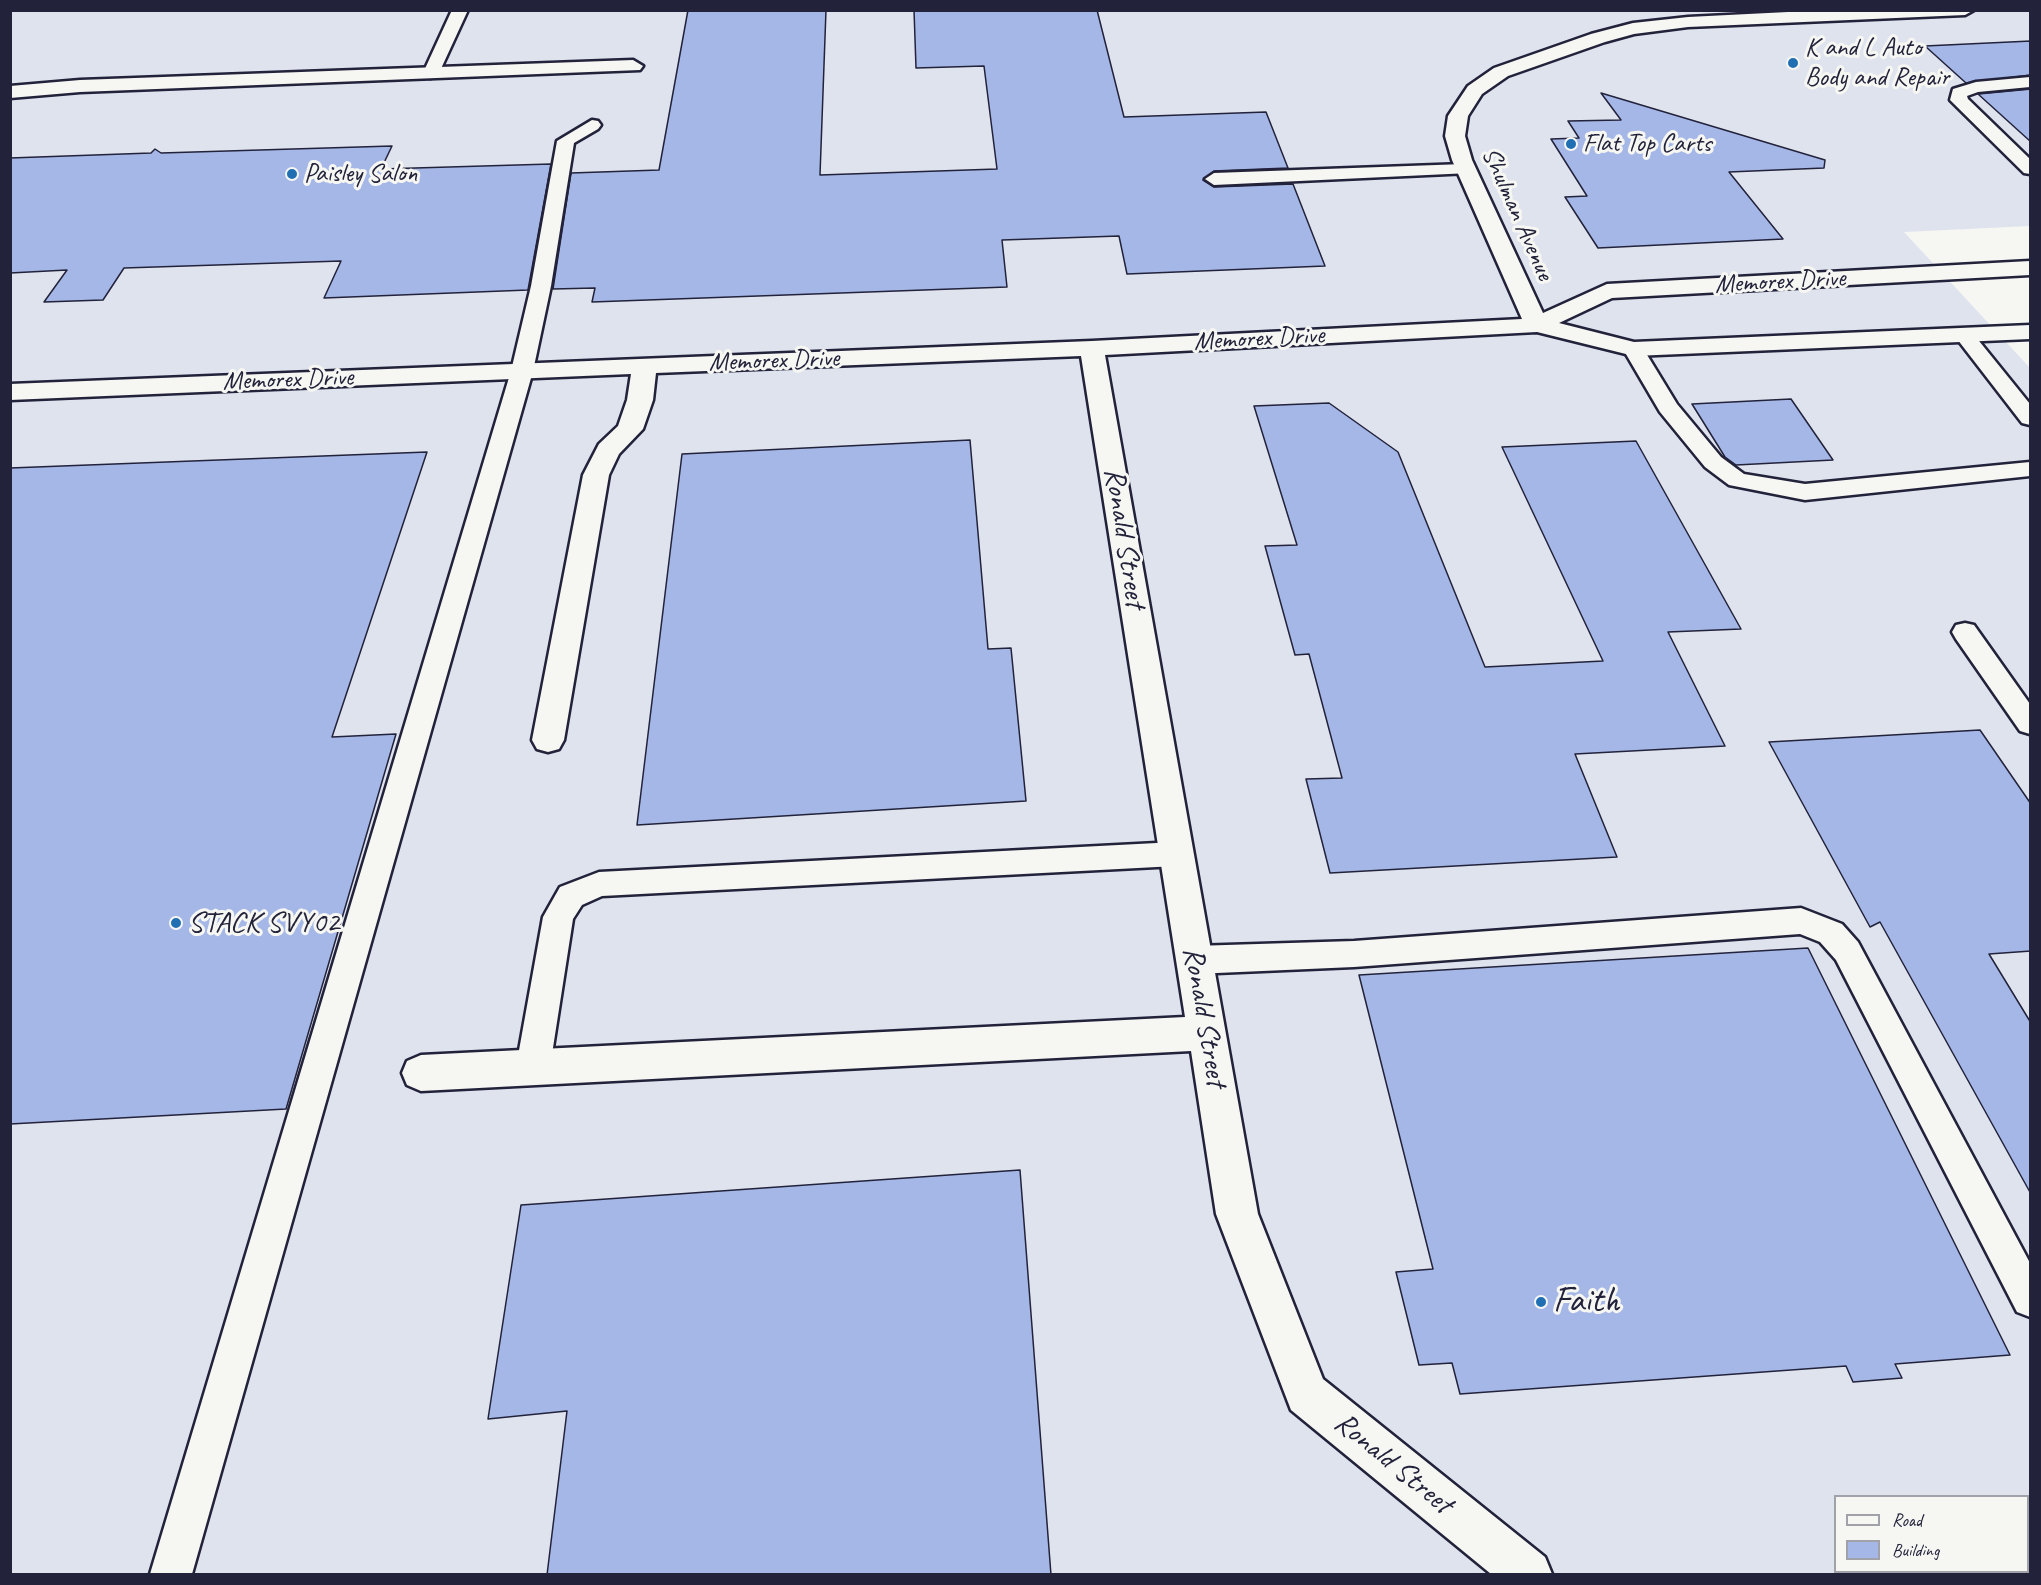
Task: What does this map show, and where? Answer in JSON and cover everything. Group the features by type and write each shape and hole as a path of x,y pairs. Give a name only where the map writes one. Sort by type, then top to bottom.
{"street":[{"name":"Shulman Avenue","path":"1537,325 1464,169 1455,136 1458,116 1475,90 1502,72 1598,38 1633,29 1688,22 1965,10"},
{"path":"10,92 80,86 633,66"},
{"name":"Memorex Drive","path":"1537,325 1608,291 2031,268"},
{"name":"Memorex Drive","path":"10,392 1092,348 1537,325 1634,350 2031,332"},
{"name":"Ronald Street","path":"1092,348 1237,1214 1307,1394 1528,1575"},
{"path":"548,740 596,476 609,450 630,429 640,400 644,366"},
{"path":"421,1073 1207,1033"}],"lane":[{"path":"431,73 460,10"},
{"path":"2031,82 1976,87 1959,93 1959,100 2031,170"},
{"path":"171,1575 522,370 541,286 566,141 592,125"},
{"path":"1214,179 1464,169"},
{"path":"1964,335 2031,418"},
{"path":"1634,350 1668,407 1713,462 1737,480 1805,492 2031,469"},
{"path":"1965,632 2031,724"},
{"path":"533,1067 558,917 571,896 599,884 1176,854"},
{"path":"1194,960 1354,954 1801,921 1831,933 1847,951 2031,1299"}],"shaded area":[{"path":"11,11 2030,11 2030,226 1904,232 2030,368 2030,1574 11,1574"}],"building":[{"path":"688,10 826,10 820,175 997,169 984,66 916,68 914,10 1097,10 1124,117 1266,112 1288,168 1214,171 1203,180 1214,187 1293,184 1325,266 1127,274 1119,236 1002,240 1007,287 592,302 595,288 553,289 571,173 659,170"},
{"path":"2031,41 2031,75 1966,83 1925,46"},
{"path":"2031,89 2031,142 1978,94"},
{"path":"1601,93 1825,160 1824,168 1729,172 1783,239 1598,248 1565,197 1587,196 1551,139 1579,138 1568,121 1621,120"},
{"path":"392,146 381,169 551,164 528,290 324,298 341,261 124,268 103,300 44,302 67,270 10,273 10,158 151,153 155,149 161,153"},
{"path":"1791,399 1833,460 1736,465 1725,457 1692,404"},
{"path":"1329,403 1398,452 1485,667 1603,661 1502,447 1636,441 1741,629 1668,632 1725,746 1575,754 1617,857 1330,873 1306,779 1342,778 1309,654 1295,655 1265,546 1297,545 1254,406"},
{"path":"970,440 988,649 1011,648 1026,801 637,825 682,454"},
{"name":"STACK SVY02","path":"427,452 332,737 396,734 286,1109 10,1124 10,468"},
{"path":"1980,730 2031,804 2031,951 1989,954 2031,1023 2031,1194 1880,922 1870,927 1769,742"},
{"path":"1808,948 2010,1355 1895,1364 1902,1378 1853,1382 1846,1366 1460,1394 1452,1363 1419,1365 1396,1272 1433,1269 1359,975"},
{"path":"1020,1170 1051,1575 547,1575 567,1411 488,1419 521,1205"}],"place":[{"name":"K and L Auto Body and Repair","path":"1793,63"},
{"name":"Flat Top Carts","path":"1571,144"},
{"name":"Paisley Salon","path":"292,174"},
{"name":"STACK SVY02","path":"176,923"},
{"name":"Faith","path":"1541,1302"}]}
